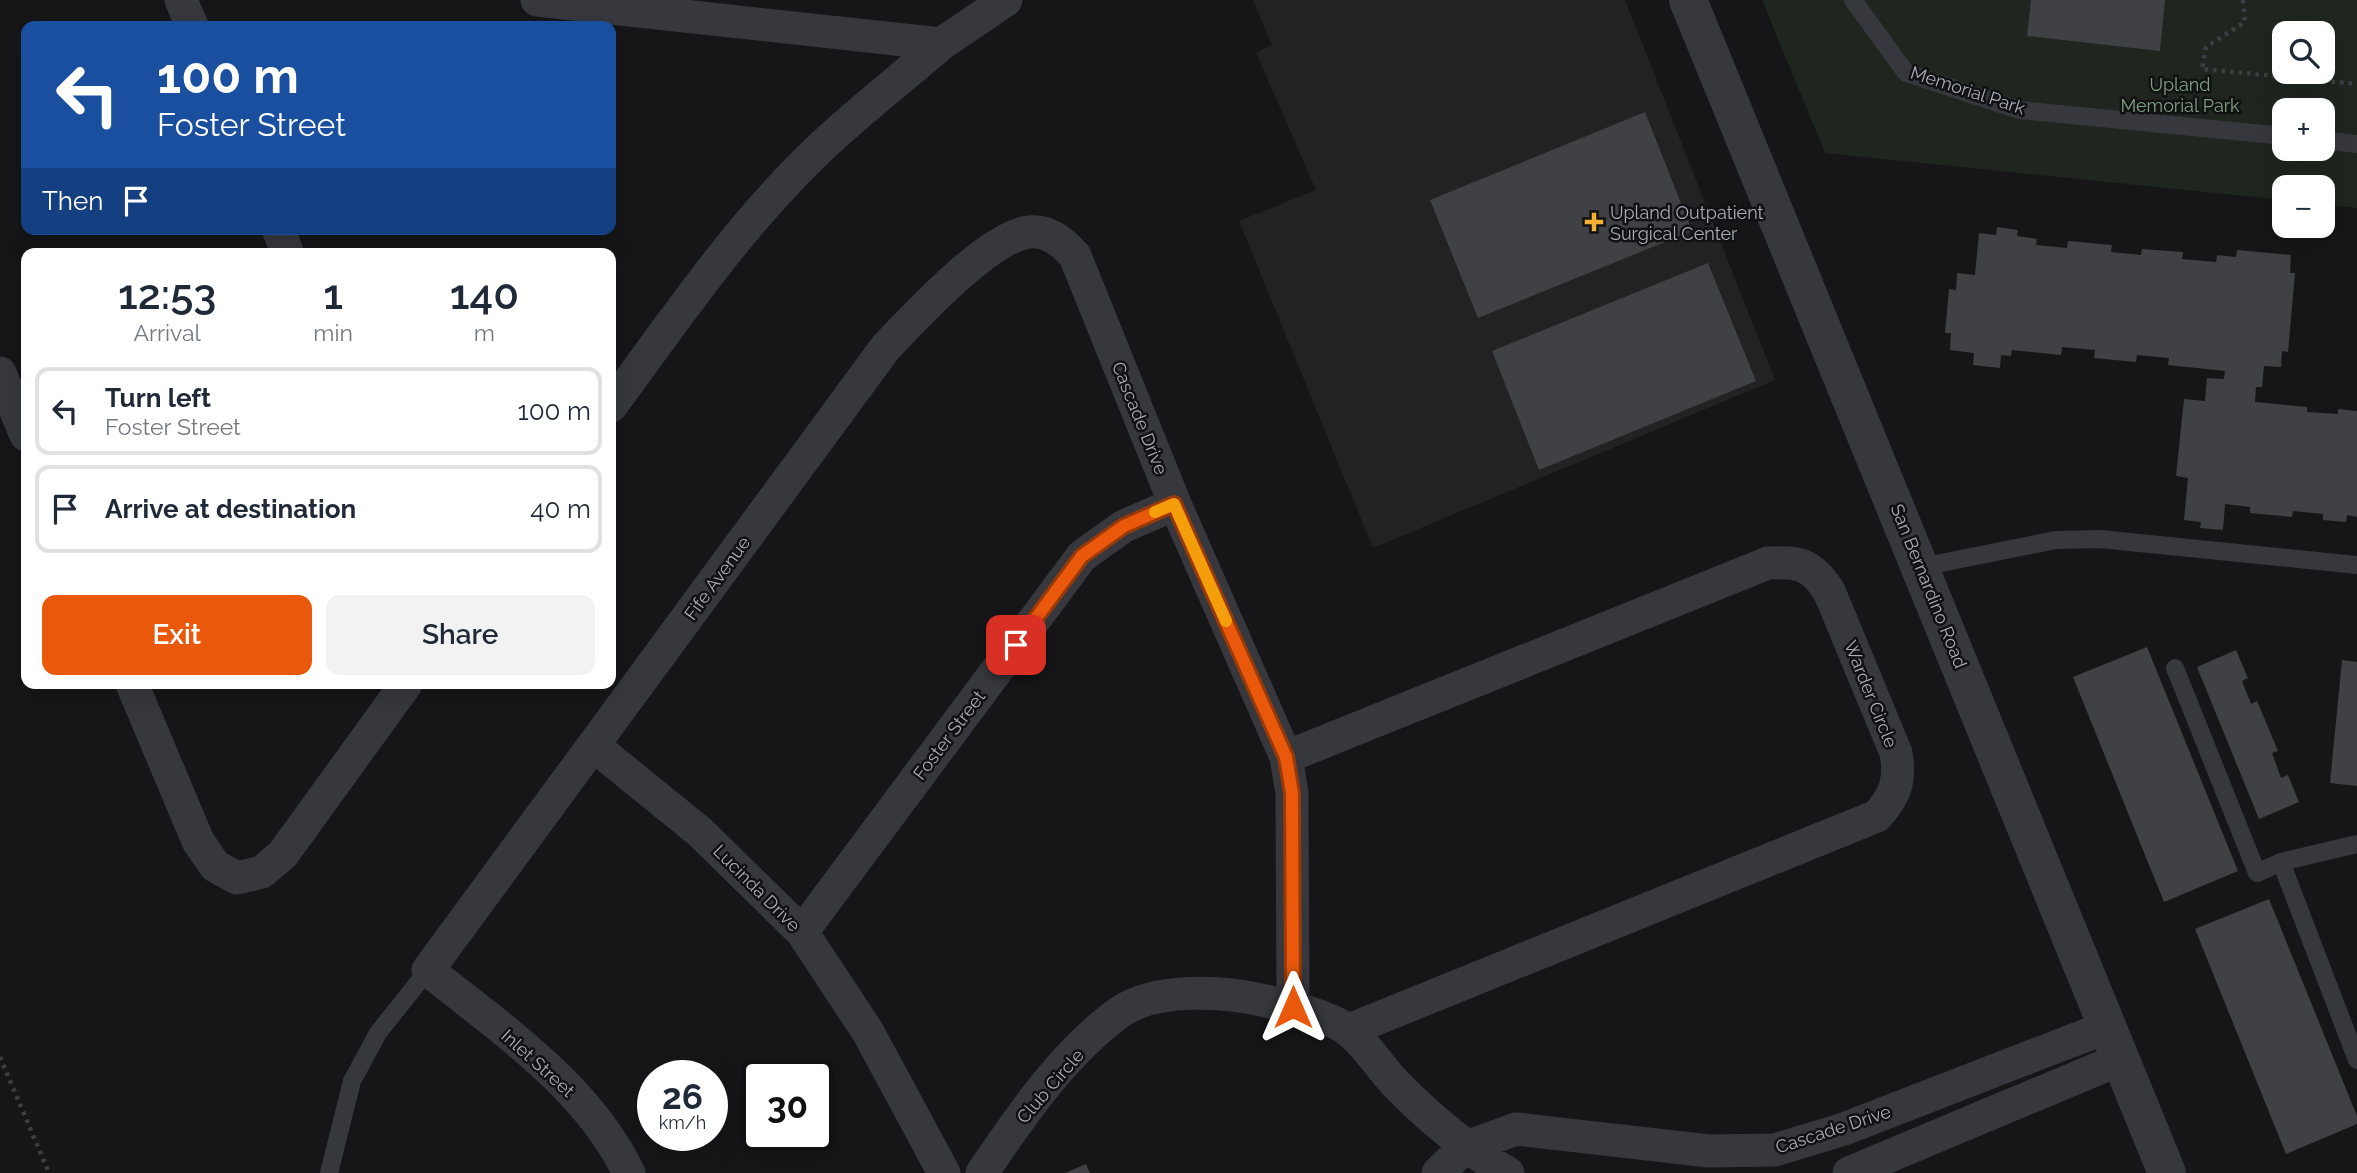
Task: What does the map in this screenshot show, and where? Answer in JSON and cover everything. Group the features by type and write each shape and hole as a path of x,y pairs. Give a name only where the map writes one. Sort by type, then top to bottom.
{"street":[{"path":"181,0 190,21"},
{"path":"537,0 941,44"},
{"path":"616,400 713,268 773,197 820,148 941,44 1006,0"},
{"name":"San Bernardino Road","path":"1688,0 2167,1173"},
{"name":"Fife Avenue","path":"428,970 886,347 931,300 973,264 1013,236 1029,232 1044,233"},
{"name":"Cascade Drive","path":"1044,233 1063,241 1075,256 1174,504 1286,757 1292,793 1293,1007"},
{"path":"0,373 21,423"},
{"name":"Foster Street","path":"802,932 1082,556 1124,526 1174,504"},
{"name":"Warder Circle","path":"1286,757 1768,563 1787,562 1805,565 1819,576 1829,591 1896,753 1899,772 1895,791 1877,816 1349,1030"},
{"path":"134,689 198,841 215,866 237,878 262,872 283,854 402,689"},
{"name":"Lucinda Drive","path":"594,746 700,832 802,932 867,1032 944,1173"},
{"name":"Inlet Street","path":"428,970 547,1066 592,1115 627,1172"},
{"name":"Club Circle","path":"982,1173 1069,1058 1122,1011 1162,997 1199,992 1247,996 1293,1007"},
{"path":"1293,1007 1349,1030 1396,1084 1464,1147 1508,1173"},
{"path":"1849,1173 2114,1043"},
{"name":"Cascade Drive","path":"1464,1147 1516,1129 1709,1151 1775,1150 2114,1043"},
{"path":"1438,1173 1464,1147"}],"lane":[{"name":"Memorial Park","path":"1853,0 1906,73 2019,110 2272,135"},
{"path":"2335,141 2357,144"},
{"path":"1921,567 2056,540 2100,539 2357,565"},
{"path":"2175,668 2257,873 2281,862 2357,844"},
{"path":"2281,862 2357,1060"},
{"path":"329,1173 352,1081 378,1033 428,970"}],"path":[{"path":"2244,0 2245,22 2206,47 2202,69 2357,84"},
{"path":"0,1057 49,1173"}],"shaded area":[{"path":"1253,0 1625,0 1775,380 1373,548 1239,221 1316,190 1256,53 1272,45"}],"green space":[{"name":"Upland Memorial Park","path":"1762,0 2357,0 2357,208 2335,205 2335,175 2272,175 2272,199 1825,153"}],"building":[{"path":"2031,0 2165,0 2160,51 2027,36"},
{"path":"1645,112 1692,231 1478,318 1430,200"},
{"path":"1997,227 2018,230 2017,236 2037,239 2036,245 2067,248 2068,241 2112,245 2111,252 2141,255 2142,249 2183,252 2182,259 2216,262 2217,255 2236,257 2237,250 2291,255 2290,273 2295,273 2288,352 2282,351 2281,367 2264,366 2262,387 2256,387 2255,402 2307,407 2307,412 2338,414 2338,409 2357,411 2357,517 2347,515 2346,522 2323,520 2323,514 2293,511 2292,517 2250,513 2250,507 2225,504 2223,530 2200,528 2201,522 2184,520 2188,478 2176,476 2184,399 2205,401 2207,378 2224,379 2225,371 2168,365 2169,358 2137,355 2136,362 2094,358 2095,350 2062,347 2061,355 2012,350 2011,356 2001,355 2000,368 1973,365 1974,353 1950,350 1951,333 1945,333 1949,289 1956,290 1957,273 1975,275 1979,233 1996,235"},
{"path":"1708,263 1756,381 1539,470 1492,351"},
{"path":"2147,647 2238,871 2164,902 2073,677"},
{"path":"2236,650 2248,678 2242,681 2251,704 2257,701 2278,751 2272,753 2281,778 2288,775 2299,802 2259,819 2197,667"},
{"path":"2342,660 2357,662 2357,786 2330,783"},
{"path":"2269,899 2357,1116 2357,1124 2286,1154 2195,929"},
{"path":"1086,1164 1090,1173 1065,1173"}],"slow traffic":[{"path":"1155,512 1174,504 1226,621"}],"place":[{"name":"Upland Outpatient Surgical Center","path":"1594,222"}],"route":[{"path":"1016,645 1082,556 1124,526 1174,504 1286,757 1292,793 1293,1007"}]}
